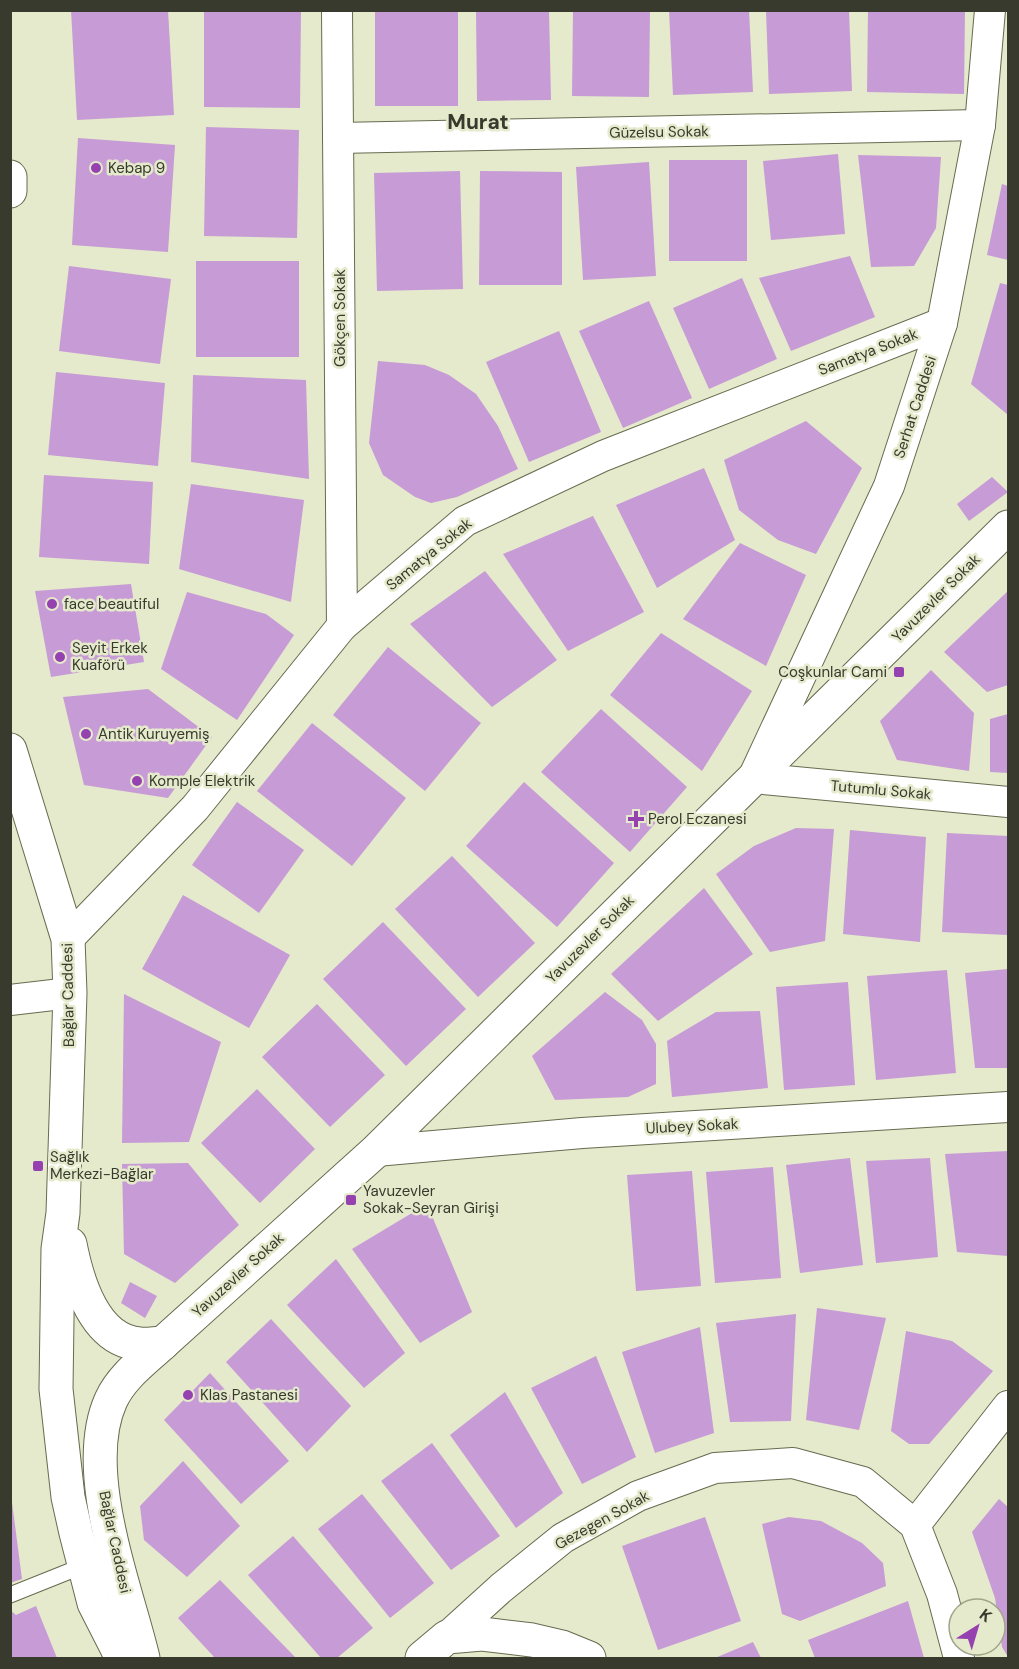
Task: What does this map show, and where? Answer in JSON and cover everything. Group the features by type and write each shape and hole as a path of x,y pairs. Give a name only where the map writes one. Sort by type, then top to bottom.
{"main road":[{"path":"10,177 10,191"},
{"name":"Yavuzevler Sokak","path":"163,1343 376,1151 1008,527"},
{"name":"Bağlar Caddesi","path":"10,750 68,939 70,993 63,1213 58,1249 56,1389 68,1497 94,1603 122,1659"},
{"name":"Bağlar Caddesi","path":"63,1213 81,1291 93,1311 111,1332 125,1341 140,1344 163,1343"},
{"name":"Bağlar Caddesi","path":"143,1659 105,1511 102,1445 108,1410 119,1386 163,1343"},
{"path":"422,1659 447,1637 482,1634 532,1640 562,1647 589,1659"}],"street":[{"name":"Gökçen Sokak","path":"337,10 342,626"},
{"name":"Serhat Caddesi","path":"753,778 889,486 942,323 980,125 990,10"},
{"name":"Güzelsu Sokak","path":"339,138 980,125"},
{"name":"Samatya Sokak","path":"68,939 195,808 342,626 465,521 603,456 942,323"},
{"name":"Tutumlu Sokak","path":"753,778 1008,802"},
{"path":"10,1000 70,993"},
{"name":"Ulubey Sokak","path":"376,1151 582,1133 1008,1107"},
{"path":"915,1525 1008,1406"},
{"name":"Gezegen Sokak","path":"447,1637 501,1588 563,1539 638,1496 715,1468 793,1463 862,1482 915,1525 942,1594 959,1659"}],"lane":[{"path":"10,1595 85,1565"}],"building":[{"path":"71,10 168,10 174,115 77,120"},
{"path":"204,10 301,10 300,108 204,107"},
{"path":"375,10 458,10 458,106 375,106"},
{"path":"476,10 549,10 551,100 477,101"},
{"path":"573,10 650,10 649,97 572,96"},
{"path":"669,10 749,10 753,92 673,95"},
{"path":"766,10 849,10 852,91 769,94"},
{"path":"868,10 965,10 964,94 867,92"},
{"path":"206,127 299,130 297,238 204,236"},
{"path":"78,138 175,145 168,252 72,245"},
{"path":"838,154 845,234 771,240 763,161"},
{"path":"858,155 941,157 936,228 914,266 871,267"},
{"path":"669,160 747,160 747,261 669,261"},
{"path":"649,162 656,276 583,280 576,167"},
{"path":"460,171 463,289 377,291 374,173"},
{"path":"480,171 562,172 562,285 479,285"},
{"path":"1002,184 1008,186 1008,260 987,255"},
{"path":"850,256 875,317 791,351 759,278"},
{"path":"196,261 299,261 299,357 196,357"},
{"path":"69,266 171,279 160,364 59,351"},
{"path":"742,278 777,359 709,389 673,308"},
{"path":"1000,283 1008,285 1008,415 971,384"},
{"path":"649,301 692,398 623,428 579,331"},
{"path":"559,331 601,432 529,462 486,362"},
{"path":"378,361 425,365 449,375 476,394 498,426 518,469 457,497 431,503 415,497 383,475 369,443"},
{"path":"56,372 165,383 158,466 48,455"},
{"path":"193,375 306,380 309,479 191,462"},
{"path":"806,421 862,468 816,554 778,540 739,510 724,460"},
{"path":"704,468 735,540 657,588 616,505"},
{"path":"44,475 153,482 149,564 39,557"},
{"path":"992,477 1008,492 969,521 957,504"},
{"path":"191,484 304,500 291,602 179,569"},
{"path":"593,516 644,612 568,651 503,554"},
{"path":"740,543 806,575 766,666 683,619"},
{"path":"485,571 557,660 492,707 410,624"},
{"path":"131,584 144,662 51,677 35,591"},
{"path":"1008,591 1008,685 987,692 944,652"},
{"path":"187,592 266,614 294,635 237,720 161,669"},
{"path":"661,633 752,691 702,771 610,695"},
{"path":"388,647 481,723 425,791 333,715"},
{"path":"931,670 974,713 969,771 897,760 880,721"},
{"path":"148,689 212,737 168,798 84,785 63,697"},
{"path":"601,709 687,787 630,852 541,772"},
{"path":"1008,714 1008,773 990,772 990,719"},
{"path":"312,723 406,798 352,866 257,791"},
{"path":"524,782 614,863 557,927 466,846"},
{"path":"237,802 304,850 259,913 192,865"},
{"path":"796,828 834,829 825,941 770,952 716,874 754,846"},
{"path":"850,830 926,837 920,942 843,934"},
{"path":"947,833 1008,836 1008,935 942,932"},
{"path":"452,856 535,943 478,997 395,909"},
{"path":"704,888 753,954 658,1021 611,974"},
{"path":"183,895 290,955 249,1028 142,969"},
{"path":"383,922 466,1009 406,1066 323,979"},
{"path":"1008,969 1008,1068 975,1068 965,973"},
{"path":"947,970 956,1073 876,1080 867,976"},
{"path":"848,982 855,1085 784,1090 776,987"},
{"path":"605,992 642,1020 656,1044 656,1084 628,1097 555,1100 532,1056"},
{"path":"124,994 221,1042 189,1142 122,1143"},
{"path":"317,1004 385,1075 330,1127 262,1057"},
{"path":"760,1011 768,1088 672,1097 667,1041 716,1012"},
{"path":"257,1089 315,1149 260,1203 201,1143"},
{"path":"1008,1151 1008,1256 957,1252 945,1154"},
{"path":"850,1158 863,1265 800,1273 786,1165"},
{"path":"930,1158 938,1257 876,1263 866,1161"},
{"path":"188,1163 239,1225 175,1283 124,1254 122,1164"},
{"path":"773,1167 781,1278 715,1283 706,1172"},
{"path":"692,1171 701,1286 636,1291 627,1175"},
{"path":"427,1204 472,1312 420,1343 352,1249"},
{"path":"336,1259 405,1353 364,1388 287,1305"},
{"path":"130,1282 157,1296 145,1318 121,1303"},
{"path":"817,1308 886,1318 859,1430 806,1420"},
{"path":"796,1314 791,1421 730,1422 716,1323"},
{"path":"271,1319 351,1406 307,1452 226,1362"},
{"path":"700,1327 714,1433 655,1453 622,1352"},
{"path":"906,1331 952,1341 993,1371 929,1444 909,1444 891,1431"},
{"path":"596,1356 636,1457 582,1484 531,1388"},
{"path":"210,1373 289,1461 241,1504 164,1420"},
{"path":"505,1392 563,1493 516,1528 450,1435"},
{"path":"432,1443 500,1536 451,1570 381,1481"},
{"path":"183,1461 240,1526 187,1577 144,1540 140,1506"},
{"path":"10,1487 22,1579 10,1583"},
{"path":"362,1494 434,1583 390,1618 318,1529"},
{"path":"999,1499 1008,1507 1008,1657 1007,1597 995,1597 972,1532"},
{"path":"705,1517 741,1621 658,1650 622,1546"},
{"path":"789,1517 821,1521 862,1543 883,1563 886,1586 800,1621 782,1614 762,1524"},
{"path":"293,1536 373,1628 337,1658 321,1658 248,1575"},
{"path":"220,1580 296,1658 215,1658 178,1618"},
{"path":"908,1601 924,1658 815,1658 808,1640"},
{"path":"36,1606 57,1658 10,1658 10,1610 16,1615"},
{"path":"753,1642 761,1658 715,1658"}],"place":[{"name":"Kebap 9","path":"96,168"},
{"name":"face beautiful","path":"52,604"},
{"name":"Seyit Erkek Kuaförü","path":"60,657"},
{"name":"Coşkunlar Cami","path":"899,672"},
{"name":"Antik Kuruyemiş","path":"86,734"},
{"name":"Komple Elektrik","path":"137,781"},
{"name":"Perol Eczanesi","path":"636,819"},
{"name":"Sağlık Merkezi-Bağlar","path":"38,1166"},
{"name":"Yavuzevler Sokak-Seyran Girişi","path":"351,1200"},
{"name":"Klas Pastanesi","path":"188,1395"}],"district":[{"name":"Murat","path":"478,122"}]}
